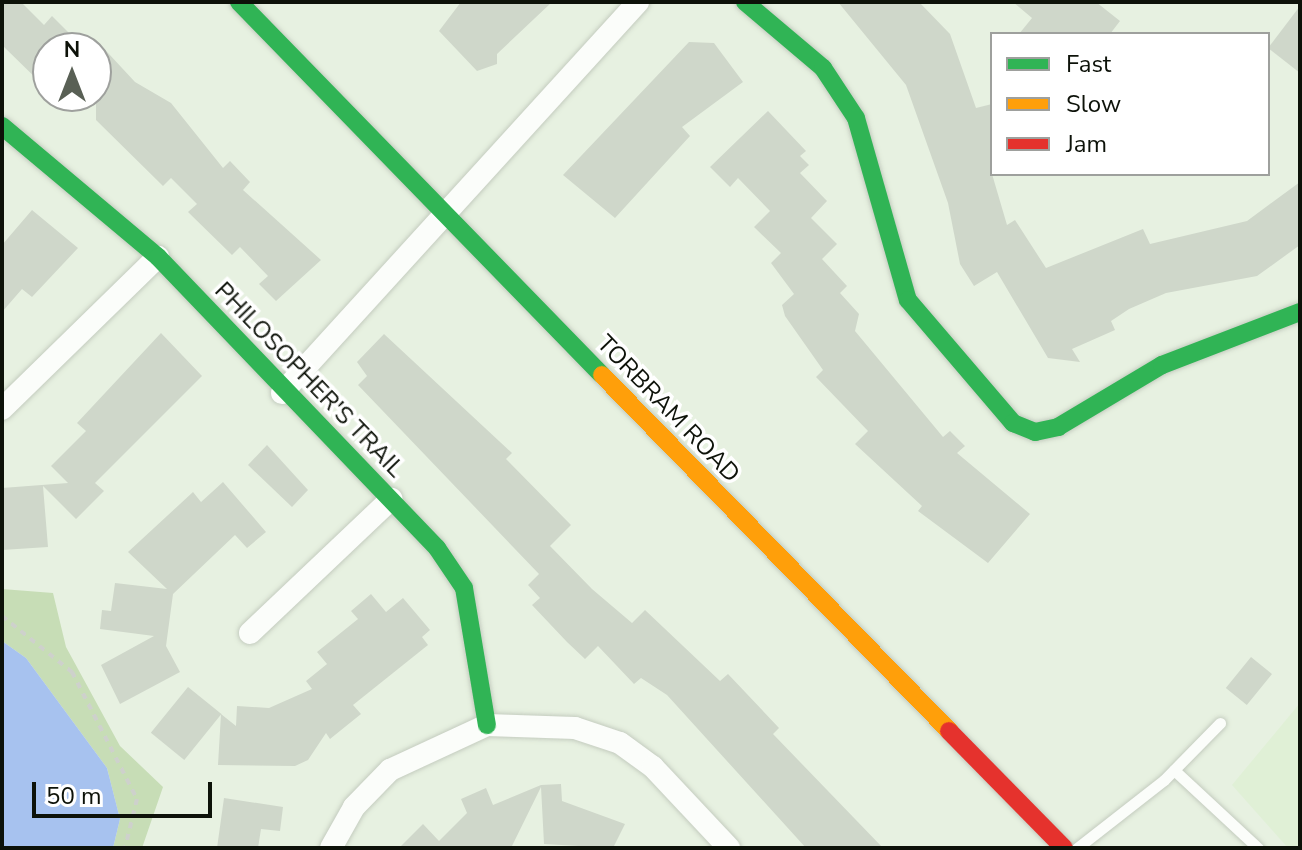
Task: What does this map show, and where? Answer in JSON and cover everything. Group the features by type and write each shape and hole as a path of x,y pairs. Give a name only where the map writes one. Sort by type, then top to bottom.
{"street":[{"name":"TORBRAM ROAD","path":"239,2 1064,848"},
{"path":"282,393 638,2"},
{"path":"745,2 823,68 856,118 908,300 1013,423 1035,432 1058,427 1162,365 1300,312"},
{"name":"PHILOSOPHER'S TRAIL","path":"2,126 158,257 282,393 391,499 464,588 478,641 487,725"},
{"path":"2,409 158,257"},
{"path":"250,633 391,499"},
{"path":"331,848 354,807 390,770 487,725 575,728 620,743 653,767 729,848"}],"lane":[{"path":"1077,848 1174,770 1220,723"},
{"path":"1174,770 1258,848"}],"path":[{"path":"2,616 72,672 137,799 125,848"}],"shaded area":[{"path":"2,589 53,593 66,647 120,746 163,787 142,848 113,848 120,819 107,768 26,658 2,641"},
{"path":"1300,703 1300,848 1288,848 1232,785"}],"water":[{"path":"2,641 26,658 107,768 120,819 113,848 2,848"}],"building":[{"path":"2,2 21,2 44,25 52,16 68,32 32,32 32,74 2,45"},
{"path":"461,2 552,2 497,54 497,64 477,71 439,31"},
{"path":"838,2 919,2 950,34 976,108 990,104 990,176 993,176 1007,225 1015,220 1046,268 1143,229 1150,244 1247,221 1300,182 1300,245 1257,276 1166,293 1129,309 1111,321 1115,330 1072,349 1080,362 1048,358 997,272 974,286 960,264 948,203 906,85"},
{"path":"1013,2 1096,2 1120,21 1112,32 1021,32 1032,18"},
{"path":"1300,6 1300,73 1270,50"},
{"path":"689,42 714,43 743,82 682,127 690,136 615,218 563,175"},
{"path":"112,57 135,82 171,103 223,168 230,161 250,182 243,190 321,260 276,301 259,284 268,276 240,247 232,255 188,212 197,204 171,178 163,186 96,120 96,112 112,112"},
{"path":"768,111 806,151 800,156 809,165 800,173 827,201 811,218 837,244 822,259 847,286 840,293 859,314 855,331 943,437 950,431 965,446 957,453 1030,514 988,563 918,511 922,506 855,444 868,431 816,377 823,370 785,316 782,305 794,294 771,263 781,253 754,227 770,211 738,178 730,187 710,167"},
{"path":"32,210 78,248 32,297 22,289 2,312 2,245"},
{"path":"161,333 202,376 95,483 104,491 76,519 43,486 48,547 2,550 2,488 68,483 51,466 86,431 77,423"},
{"path":"384,334 512,453 506,459 571,525 550,546 592,589 632,623 645,610 720,681 728,674 779,728 773,734 883,848 806,848 667,695 641,678 634,684 598,646 585,659 567,642 532,605 540,598 528,585 539,574 358,385 367,376 357,362"},
{"path":"267,445 308,490 292,507 248,465"},
{"path":"223,482 266,532 247,548 235,535 173,594 166,646 180,672 120,704 101,665 154,636 100,629 102,610 111,611 115,583 167,589 128,552 193,492 201,502"},
{"path":"371,594 386,612 403,598 430,630 422,637 428,645 353,705 361,714 330,739 326,733 308,760 295,766 218,765 221,714 236,726 237,706 269,708 312,689 306,681 327,664 317,652 358,619 351,611"},
{"path":"1251,657 1272,674 1247,705 1226,688"},
{"path":"188,687 221,714 184,760 151,733"},
{"path":"561,784 562,801 625,824 613,848 544,844 541,787 511,848 399,848 423,824 439,841 467,813 461,799 486,788 493,805 541,785"},
{"path":"224,798 283,807 280,831 261,829 258,848 217,848"}],"traffic: fast":[{"path":"239,2 602,375"},
{"path":"745,2 823,68 856,118 908,300 1013,423 1035,432 1058,427 1162,365 1300,312"},
{"path":"2,126 158,257 437,548 464,588 487,725"}],"traffic: slow":[{"path":"602,375 949,731"}],"traffic: jam":[{"path":"949,731 1064,848"}]}
